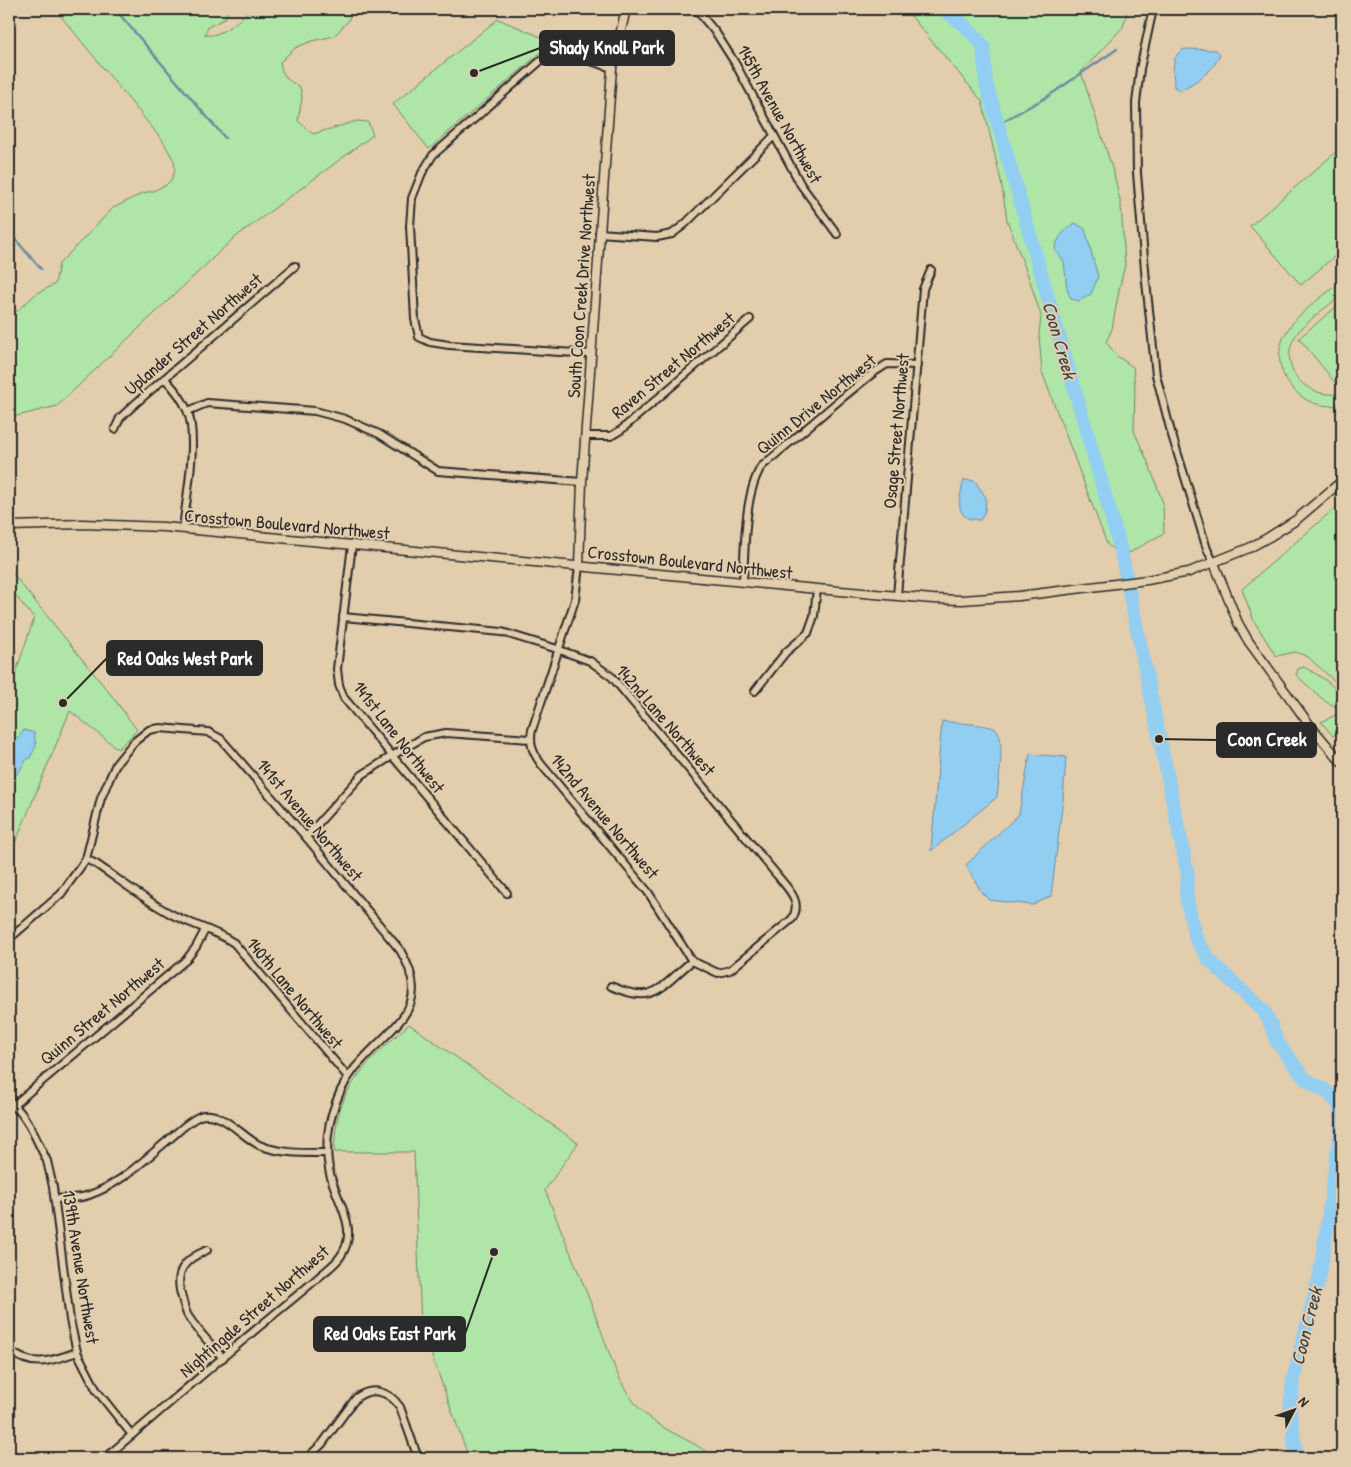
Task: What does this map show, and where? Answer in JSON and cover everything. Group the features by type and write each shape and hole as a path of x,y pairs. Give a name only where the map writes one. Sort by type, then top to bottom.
{"street":[{"name":"South Coon Creek Drive Northwest","path":"579,566 590,354 612,68 626,9"},
{"name":"145th Avenue Northwest","path":"696,9 716,33 735,62 801,185 837,234"},
{"path":"1154,9 1140,69 1136,103 1136,130 1156,375 1171,432 1207,549 1238,623 1249,642 1309,724 1342,763"},
{"path":"590,354 449,345 430,342 419,337 415,319 410,226 412,198 422,173 433,155 533,67 555,52 563,52 612,68"},
{"path":"599,232 657,237 672,234 685,224 774,136"},
{"name":"Uplander Street Northwest","path":"115,429 120,418 295,266"},
{"name":"Osage Street Northwest","path":"897,596 923,289 931,270"},
{"name":"Raven Street Northwest","path":"586,436 611,436 621,430 750,319"},
{"name":"Quinn Drive Northwest","path":"743,582 746,529 751,492 754,479 761,467 873,373 887,364 917,365"},
{"path":"165,379 179,395 188,411 192,447 183,529"},
{"path":"188,411 207,403 315,411 345,419 379,434 438,471 582,482"},
{"name":"Crosstown Boulevard Northwest","path":"9,526 101,524 183,529 941,600 990,598 1147,580 1189,572 1249,548 1279,531 1317,503 1342,481"},
{"name":"141st Lane Northwest","path":"352,545 337,669 339,685 344,698 507,893"},
{"path":"306,837 362,775 424,738 446,733 530,739 575,600 579,566"},
{"path":"755,691 786,652 808,633 814,616 817,589"},
{"name":"142nd Lane Northwest","path":"343,617 502,632 590,661 612,677 777,875 792,894 797,904 797,909 792,919 730,970 718,973 692,961"},
{"name":"141st Avenue Northwest","path":"86,859 101,798 116,764 128,748 142,734 149,730 160,728 208,732 221,739 306,837 400,950 411,972"},
{"name":"142nd Avenue Northwest","path":"530,739 535,756 648,892 692,961"},
{"path":"9,939 61,894 86,859"},
{"name":"140th Lane Northwest","path":"86,859 168,913 205,930 220,934 234,943 348,1077"},
{"name":"Quinn Street Northwest","path":"10,1104 186,960 205,930"},
{"path":"612,986 627,993 643,996 655,992 692,961"},
{"name":"Nightingale Street Northwest","path":"105,1458 342,1256 347,1246 349,1229 331,1182 327,1153 331,1116 348,1077 363,1058 401,1021 410,1002 413,983 411,972"},
{"name":"139th Avenue Northwest","path":"10,1104 31,1128 47,1161 55,1199 70,1320 77,1352 97,1391 132,1435"},
{"path":"55,1199 87,1196 110,1186 187,1124 201,1116 219,1117 260,1145 283,1152 327,1153"},
{"path":"206,1250 195,1254 182,1268 179,1278 180,1294 187,1315 223,1358"},
{"path":"9,1350 17,1357 39,1363 77,1352"},
{"path":"307,1458 322,1444 356,1398 371,1391 386,1393 396,1401 400,1407 418,1458"}],"green space":[{"path":"55,9 230,9 224,19 208,27 205,35 211,35 217,34 229,27 250,9 353,9 348,21 334,36 312,41 295,48 280,62 286,78 300,87 302,98 298,121 313,134 357,121 368,122 373,135 233,239 57,406 9,419 9,318 36,294 55,284 59,264 113,208 143,193 166,185 171,180 175,171 174,161 163,141"},
{"path":"905,9 1128,9 1123,27 1081,72 1114,174 1121,205 1125,265 1112,329 1106,342 1117,356 1133,367 1135,387 1134,431 1163,503 1164,533 1122,557 1107,544 1042,372 1039,335 1041,316 1007,220 1001,181 982,101"},
{"path":"498,19 553,42 429,149 393,104"},
{"path":"1342,147 1342,250 1301,285 1250,226"},
{"path":"1342,281 1342,294 1300,330 1291,347 1290,359 1292,370 1298,379 1307,387 1318,392 1329,394 1342,393 1342,404 1327,406 1313,403 1301,396 1291,386 1284,375 1280,361 1280,347 1286,333 1297,319"},
{"path":"1342,302 1342,389 1341,390 1299,338"},
{"path":"1342,502 1342,691 1339,685 1308,657 1296,652 1276,656 1254,621 1242,589"},
{"path":"9,569 112,696 137,730 118,749 70,711 16,841 9,827 9,693 34,618 9,588"},
{"path":"1304,667 1336,689 1340,695 1341,702 1339,708 1326,702 1296,675 1298,669"},
{"path":"1342,712 1342,729 1333,736 1321,722"},
{"path":"409,1024 578,1143 545,1190 615,1368 628,1393 646,1415 662,1427 698,1446 714,1458 469,1458 421,1326 414,1152 334,1152 337,1121 347,1092 355,1079 375,1056"}],"water":[{"path":"1185,49 1216,50 1220,54 1214,66 1199,79 1181,90 1174,87 1174,60"},
{"path":"1075,223 1085,229 1098,277 1091,294 1079,301 1071,299 1067,289 1064,261 1055,251 1061,235"},
{"path":"964,480 975,481 986,498 985,511 980,520 965,516 960,507"},
{"path":"942,721 996,729 1001,741 1000,772 997,797 931,851"},
{"path":"24,730 34,733 36,746 30,758 27,759 11,780 9,779 9,749"},
{"path":"1030,754 1066,757 1063,799 1051,896 1033,905 989,900 982,893 966,865 1019,814"}],"waterway":[{"path":"115,9 225,138"},
{"name":"Coon Creek","path":"943,9 964,25 983,45 986,83 1120,547 1188,875 1186,894 1195,937 1210,961 1264,1011 1277,1042 1305,1079 1329,1093 1340,1106 1342,1122 1320,1274 1293,1380 1290,1413 1297,1458"},
{"path":"998,124 1047,97 1117,49"},
{"path":"9,232 41,269"}],"place":[{"name":"Shady Knoll Park","path":"474,73"},
{"name":"Red Oaks West Park","path":"63,703"},
{"name":"Coon Creek","path":"1159,739"},
{"name":"Red Oaks East Park","path":"494,1252"}]}
